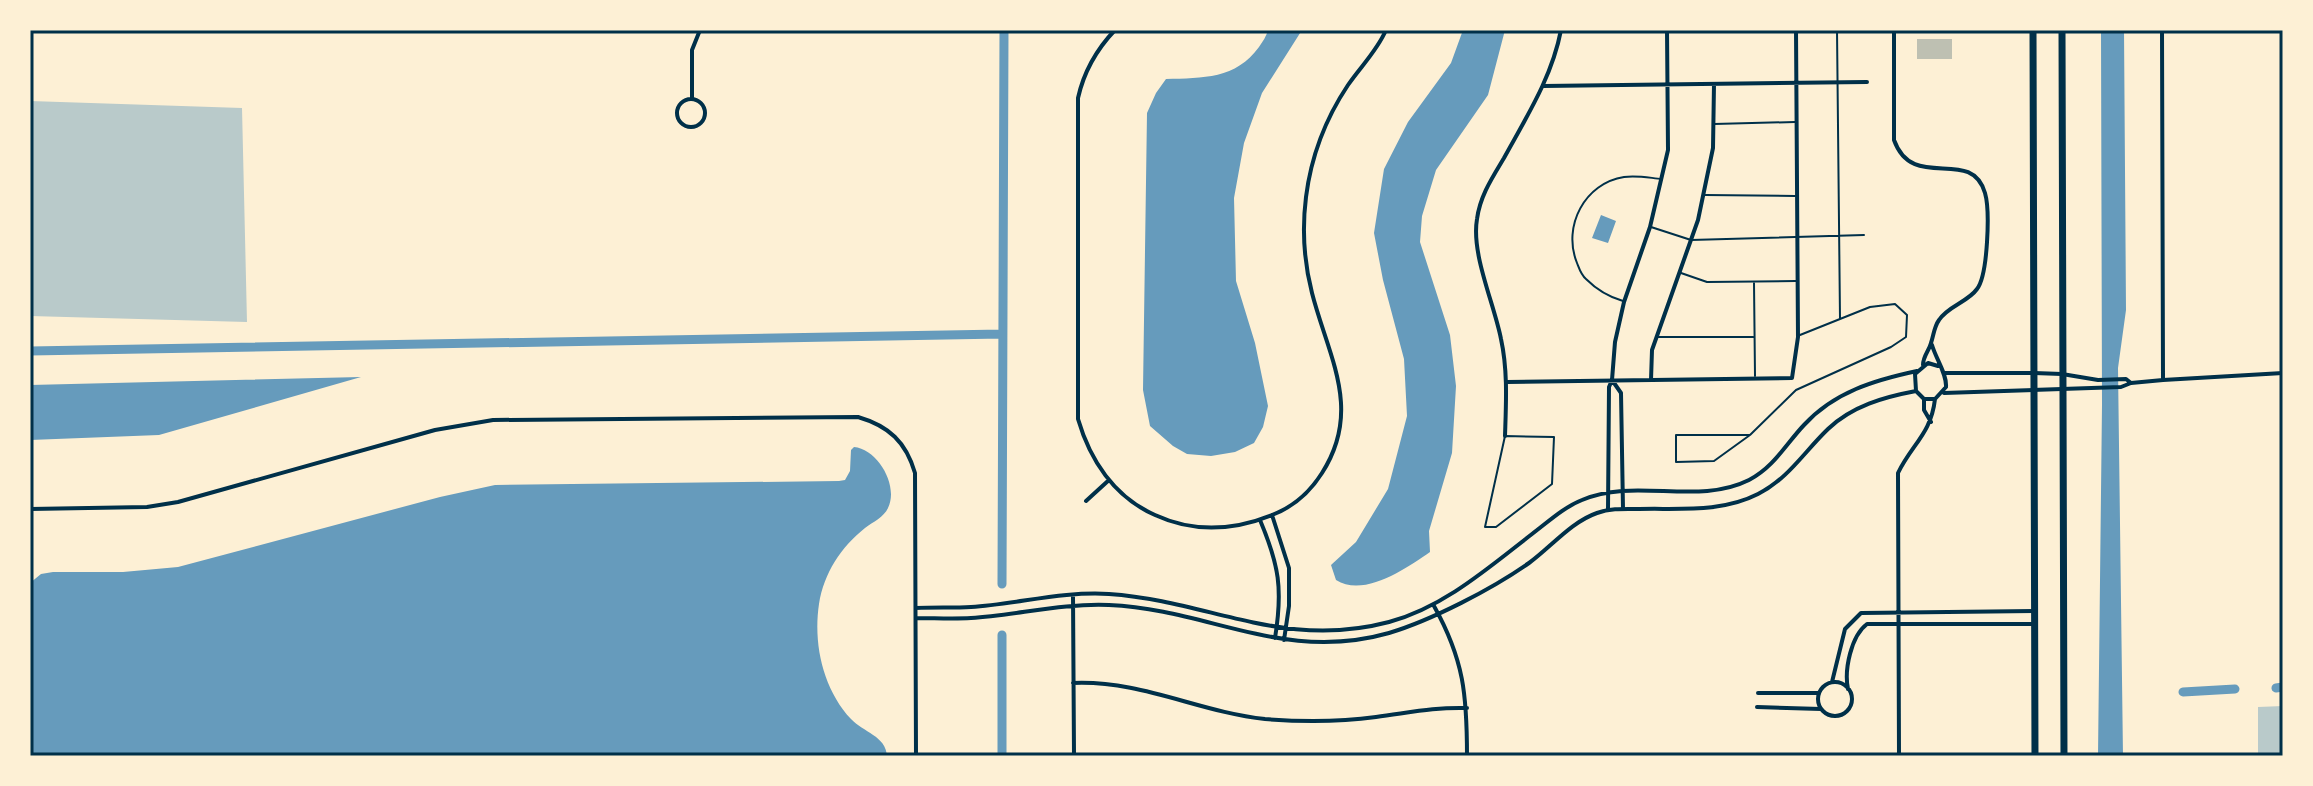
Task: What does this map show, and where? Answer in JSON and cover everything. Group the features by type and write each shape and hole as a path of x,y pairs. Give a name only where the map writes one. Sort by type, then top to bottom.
{"main road":[{"path":"2033,30 2034,624 2038,756"},
{"path":"2062,30 2064,756"}],"street":[{"path":"692,99 692,50 700,30"},
{"path":"1115,30 1087,68 1076,114 1078,419 1090,451 1109,480 1142,508 1182,525 1216,529 1260,520 1295,502 1327,465 1338,435 1342,411 1340,387 1307,269 1304,232 1306,195 1326,125 1350,82 1386,30"},
{"path":"1505,436 1507,382 1494,302 1477,246 1476,222 1482,196 1556,57 1561,30"},
{"path":"1608,510 1609,387 1615,342 1624,302 1650,227 1668,150 1667,30"},
{"path":"1507,382 1792,378 1798,337 1796,30"},
{"path":"1894,30 1894,140 1899,154 1920,168 1961,169 1974,175 1986,195 1986,269 1975,293 1941,316 1935,326 1923,365 1914,379 1916,391 1924,399 1935,399 1944,393 2121,387 2163,380 2283,373"},
{"path":"2162,30 2163,380"},
{"path":"1543,86 1867,82"},
{"path":"1651,380 1652,350 1691,240 1703,195 1713,148 1714,84"},
{"path":"692,99 703,106 705,115 701,123 692,126 684,124 678,113 680,105 692,99"},
{"path":"1931,343 1938,366 1947,381 1944,393"},
{"path":"1923,365 1938,366"},
{"path":"916,608 970,607 1107,594 1143,598 1285,629 1317,631 1390,622 1434,606 1582,500 1608,493 1707,491 1747,480 1766,468 1804,425 1836,399 1869,383 1917,371"},
{"path":"1944,373 2062,374 2098,380 2126,379 2131,383"},
{"path":"1612,380 1620,390 1623,509"},
{"path":"916,618 970,618 1074,605 1129,606 1275,639 1308,643 1370,637 1419,623 1497,584 1560,539 1573,526 1608,510 1706,508 1754,496 1781,480 1841,419 1869,404 1916,391"},
{"path":"1924,399 1924,410 1931,422"},
{"path":"1899,756 1898,473 1931,422 1935,399"},
{"path":"30,509 147,507 178,502 435,430 493,420 858,417 884,426 906,448 912,462 916,487 916,756"},
{"path":"1086,501 1109,480"},
{"path":"1272,515 1289,568 1289,606 1284,640"},
{"path":"1260,520 1280,582 1275,639"},
{"path":"1073,595 1074,756"},
{"path":"1434,606 1457,656 1467,708 1467,756"},
{"path":"1832,682 1845,629 1861,613 2034,611"},
{"path":"1757,707 1821,709 1833,717 1846,712 1851,697 1847,673 1856,636 1867,624 2034,624"},
{"path":"1821,709 1819,693 1822,688 1838,682 1848,689"},
{"path":"1073,683 1116,684 1234,714 1294,721 1354,719 1426,708 1467,708"},
{"path":"1758,693 1819,693"}],"lane":[{"path":"1837,30 1840,320"},
{"path":"1713,124 1797,122"},
{"path":"1624,302 1609,296 1583,277 1574,256 1574,221 1581,205 1599,187 1622,177 1663,179"},
{"path":"1703,195 1796,196"},
{"path":"1650,227 1691,240 1864,235"},
{"path":"1680,272 1707,282 1796,281"},
{"path":"1754,282 1755,380"},
{"path":"1750,435 1676,435 1676,462 1714,461 1750,435 1796,390 1891,347 1906,337 1907,315 1895,304 1870,307 1798,337"},
{"path":"1657,337 1755,337"},
{"path":"1505,436 1554,437 1552,484 1496,527 1485,527 1494,491 1505,436"}],"shaded area":[{"path":"30,101 242,108 247,322 30,316"},
{"path":"2283,706 2283,756 2258,756 2258,707"}],"water":[{"path":"1268,30 1302,30 1262,93 1244,143 1234,198 1236,281 1255,343 1268,406 1263,427 1254,443 1235,452 1211,456 1187,454 1150,426 1143,390 1147,113 1166,79 1206,77 1229,71 1250,58"},
{"path":"1463,30 1505,30 1488,95 1436,170 1422,216 1420,242 1450,335 1456,386 1452,453 1429,531 1430,552 1385,579 1347,585 1336,580 1331,565 1356,542 1388,489 1407,416 1404,359 1374,233 1384,169 1408,122 1451,63"},
{"path":"2101,30 2124,30 2126,310 2118,368 2123,756 2098,756 2102,405"},
{"path":"1601,215 1616,221 1608,243 1592,238"},
{"path":"361,377 159,435 30,440 30,385"},
{"path":"854,447 863,449 878,461 888,480 891,499 884,514 848,544 829,571 819,604 819,650 827,680 841,707 856,724 883,744 887,756 30,756 30,583 41,574 178,567 495,485 839,481 845,480 850,471 851,450"}],"building":[{"path":"1917,39 1952,39 1952,59 1917,59"}],"waterway":[{"path":"1002,584 1004,30"},
{"path":"30,351 1002,334"},
{"path":"1002,635 1002,756"},
{"path":"2276,688 2283,687"},
{"path":"2183,692 2235,689"}]}
